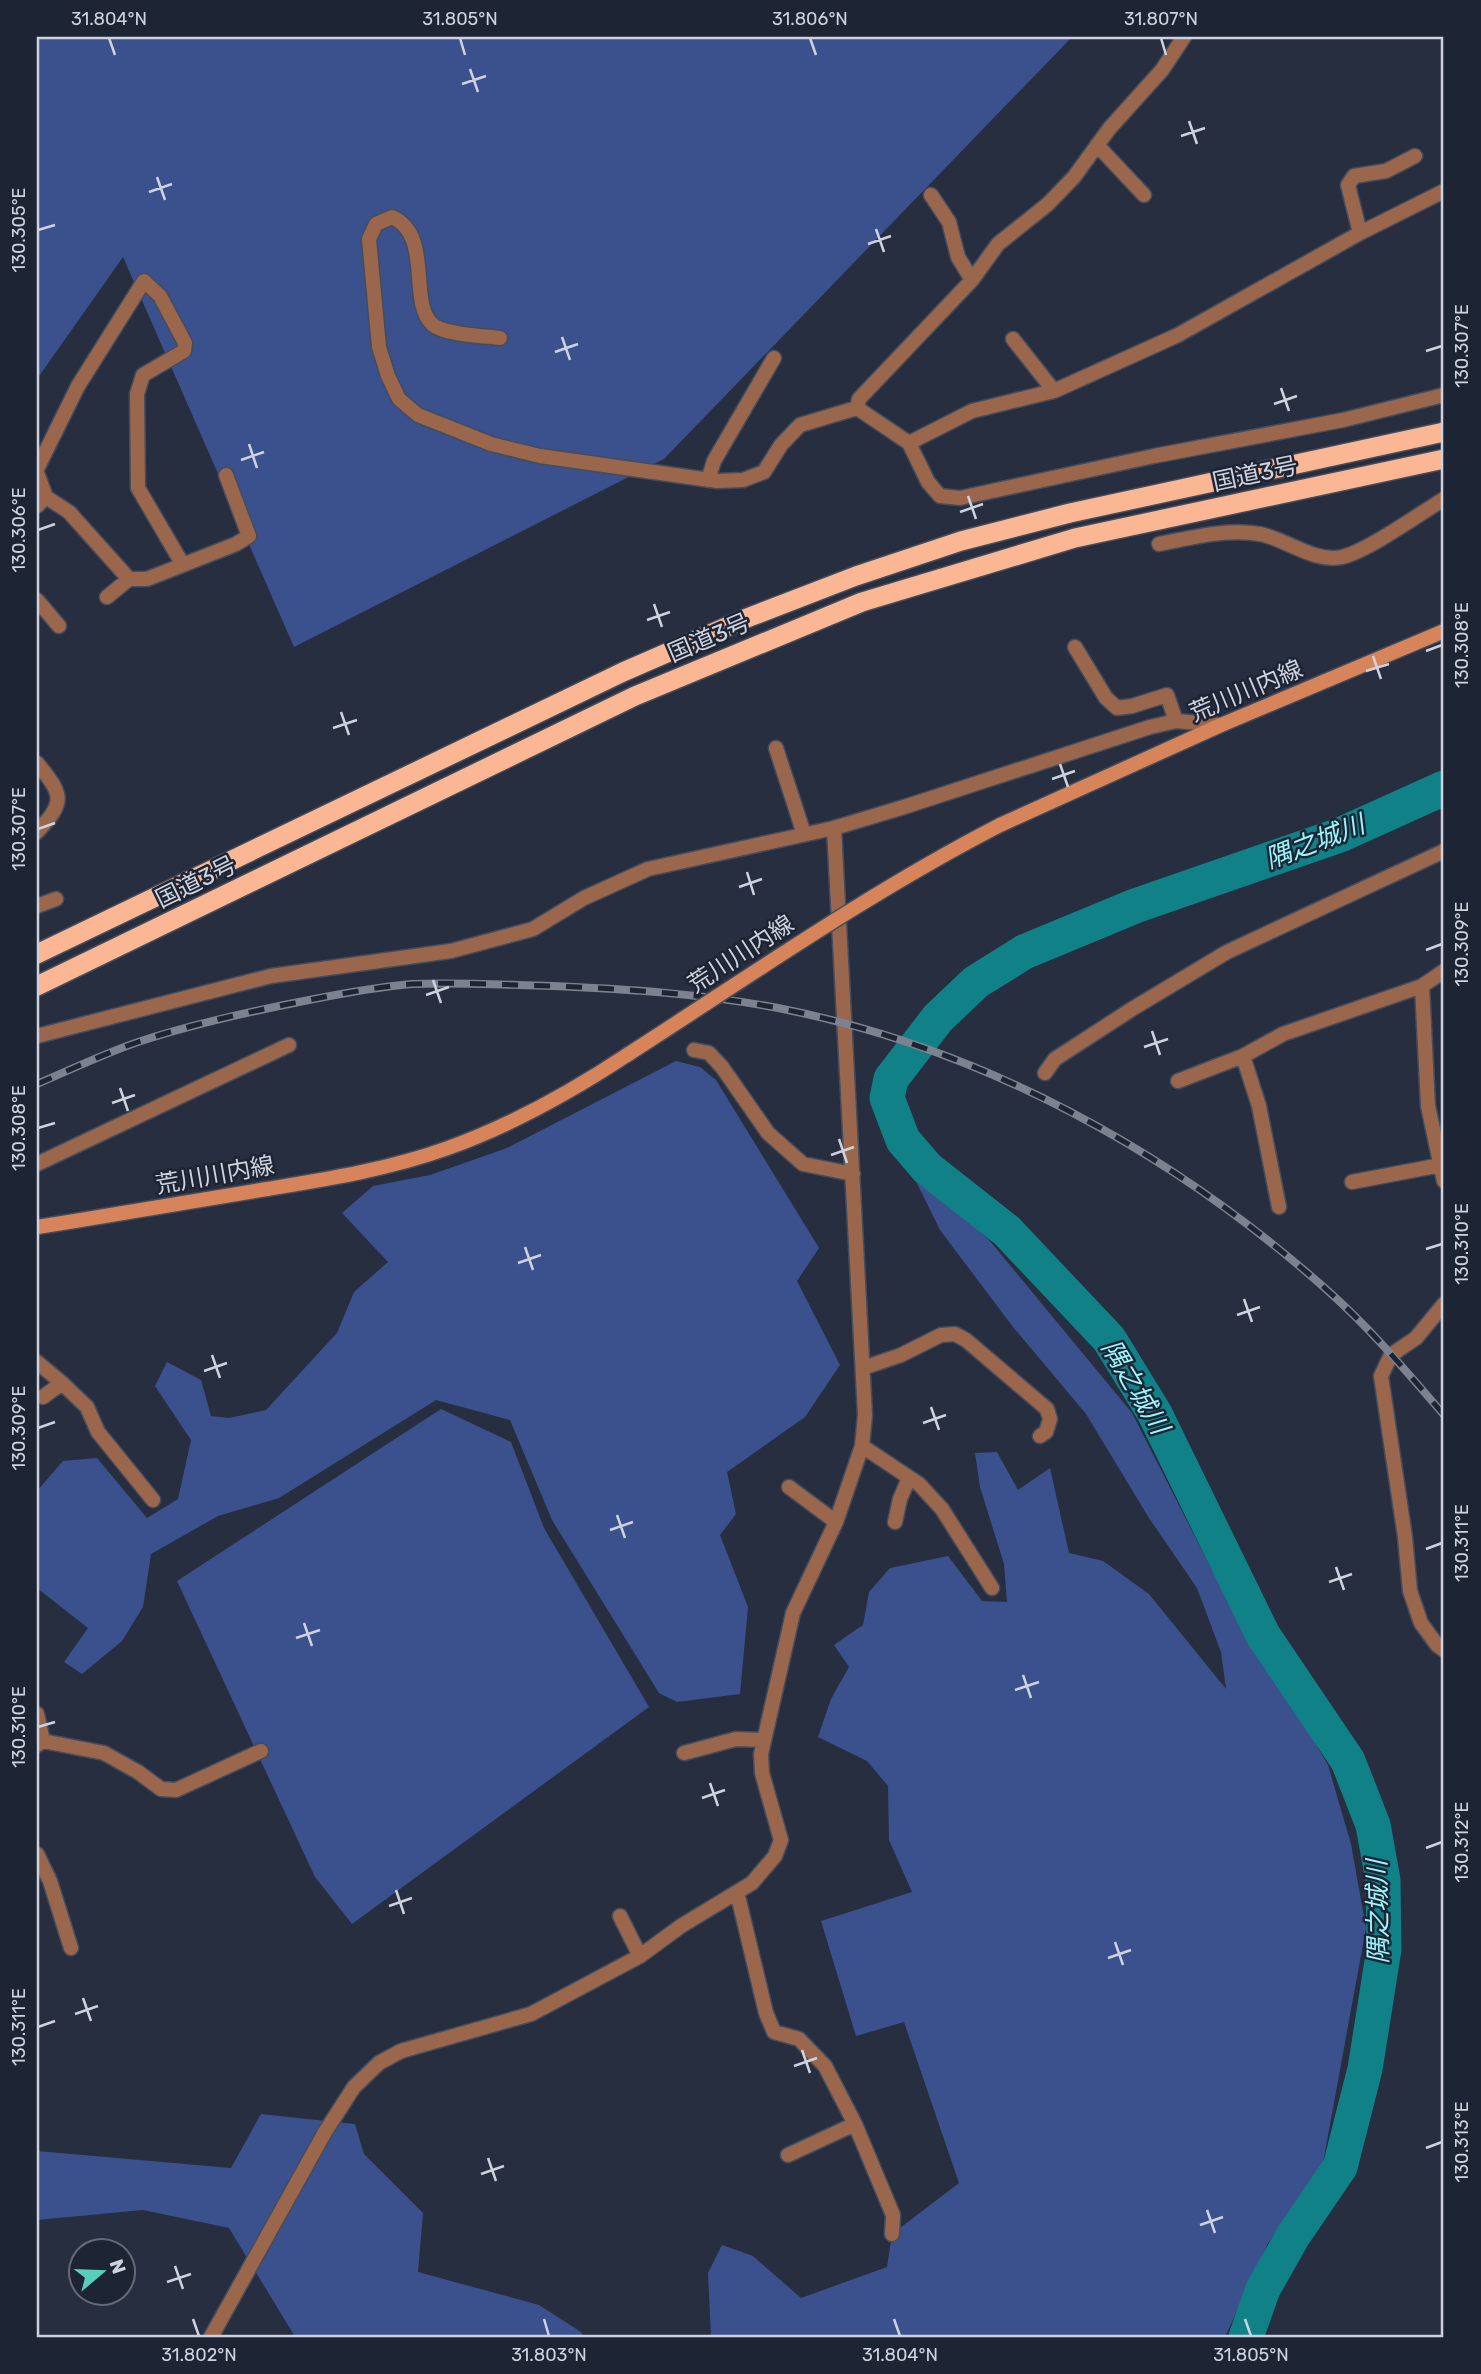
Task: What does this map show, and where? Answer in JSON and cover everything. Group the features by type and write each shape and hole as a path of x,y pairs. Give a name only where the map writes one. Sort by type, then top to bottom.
{"highway":[{"name":"国道3号","path":"37,954 623,672 747,618 856,576 961,541 1070,513 1444,432"},
{"name":"国道3号","path":"37,986 635,696 862,602 1076,538 1444,459"}],"main road":[{"name":"荒川川内線","path":"37,1227 334,1178 399,1164 490,1132 585,1082 933,859 1000,825 1221,725 1444,631"}],"street":[{"path":"857,408 859,399 972,281 998,244 1048,204 1074,177 1097,145 1162,70 1184,37"},
{"path":"1097,145 1144,195"},
{"path":"1360,233 1348,185 1354,176 1386,171 1415,156"},
{"path":"909,443 972,411 1054,391 1178,335 1360,233 1444,191"},
{"path":"931,195 948,222 958,257 972,281"},
{"path":"500,338 448,331 432,324 423,310 419,268 407,229 403,222 392,217 376,224 369,239 379,347 399,399 418,415 491,444 540,456 708,480 743,480 764,472 782,445 800,425 857,408"},
{"path":"129,579 69,512 42,502 37,471 78,386 144,281 160,296 185,343 184,351 143,375 137,394 138,488 183,565"},
{"path":"1013,339 1054,391"},
{"path":"708,480 714,461 774,358"},
{"path":"857,408 909,443 928,482 940,496 960,498 1154,456 1343,420 1444,395"},
{"path":"107,597 129,579 147,579 236,544 249,536 226,475"},
{"path":"1159,544 1230,532 1260,534 1328,558 1342,557 1359,550 1444,499"},
{"path":"37,600 59,626"},
{"path":"1075,648 1106,698 1117,708 1167,695 1176,721"},
{"path":"37,1036 271,976 463,948 534,929 584,898 648,869 834,828 1150,727 1176,721 1221,725"},
{"path":"776,748 804,834"},
{"path":"37,763 52,782 59,799 54,814 37,832"},
{"path":"211,2337 324,2132 354,2087 379,2063 401,2051 531,2014 640,1956 681,1926 752,1883 775,1856 781,1840 762,1773 761,1754 793,1614 836,1522 862,1446 865,1415 834,828"},
{"path":"1045,1073 1055,1059 1227,952 1444,851"},
{"path":"37,906 56,899"},
{"path":"1178,1081 1243,1056 1283,1034 1422,986 1444,971"},
{"path":"1422,986 1428,1106 1444,1181"},
{"path":"37,1164 289,1045"},
{"path":"694,1050 709,1053 722,1067 768,1133 803,1164 853,1174"},
{"path":"1243,1056 1259,1106 1279,1207"},
{"path":"1352,1182 1441,1165"},
{"path":"1444,1304 1416,1338 1391,1355 1381,1376 1405,1537 1410,1591 1421,1623 1444,1650"},
{"path":"863,1368 901,1355 941,1335 955,1334 966,1339 1047,1409 1050,1419 1046,1432 1040,1436"},
{"path":"37,1362 87,1407 98,1432 153,1500"},
{"path":"43,1397 62,1383"},
{"path":"862,1446 919,1484 942,1509 992,1588"},
{"path":"895,1522 900,1499 909,1478"},
{"path":"789,1487 836,1522"},
{"path":"37,1714 40,1743 104,1753 161,1789 176,1790 261,1751"},
{"path":"684,1753 736,1739 764,1740"},
{"path":"37,1854 50,1881 71,1948"},
{"path":"737,1892 766,2013 774,2032 799,2039 825,2066 855,2124 893,2216 892,2234"},
{"path":"620,1916 640,1956"},
{"path":"788,2155 855,2124"}],"shaded area":[{"path":"37,37 1072,37 664,459 294,647 123,257 37,379"},
{"path":"676,1061 700,1067 716,1080 819,1248 797,1281 840,1365 805,1417 727,1472 736,1514 720,1535 748,1607 740,1694 677,1702 659,1693 552,1520 510,1420 436,1400 279,1498 218,1516 151,1554 143,1607 122,1641 82,1674 64,1662 88,1628 37,1588 37,1491 63,1461 97,1458 147,1518 178,1499 191,1440 155,1386 167,1362 201,1380 211,1416 229,1418 266,1410 337,1333 354,1292 388,1262 342,1213 373,1186 430,1175 507,1148"},
{"path":"908,1165 990,1241 1132,1413 1212,1570 1328,1765 1351,1844 1366,1928 1322,2168 1268,2243 1225,2337 711,2337 708,2273 722,2245 753,2256 801,2298 887,2267 892,2234 959,2183 904,2022 856,2036 821,1921 912,1892 889,1840 888,1786 867,1761 818,1737 831,1699 849,1667 834,1645 863,1625 869,1592 890,1568 948,1556 982,1601 1007,1602 1004,1564 980,1487 975,1453 997,1452 1018,1490 1050,1468 1069,1553 1103,1561 1149,1594 1226,1689 1221,1652 1197,1588 1149,1518 1086,1414 1013,1327 940,1230"},
{"path":"441,1409 511,1442 544,1528 649,1707 352,1924 315,1877 177,1581"},
{"path":"261,2114 355,2124 364,2154 423,2213 418,2272 539,2305 581,2332 583,2337 302,2337 294,2335 229,2228 143,2210 37,2220 37,2151 231,2168"}],"waterway":[{"name":"隅之城川","path":"1246,2337 1263,2289 1293,2236 1340,2167 1365,2069 1384,1949 1383,1880 1373,1825 1348,1761 1263,1635 1155,1414 1109,1339 1007,1231 927,1168 903,1140 887,1098 891,1079 938,1018 976,982 1024,952 1135,906 1340,835 1444,788"}],"railway":[{"path":"37,1084 125,1047 179,1030 283,1005 398,985 464,983 609,989 694,996 778,1008 854,1026 1001,1078 1071,1112 1139,1151 1205,1193 1327,1290 1373,1335 1444,1415"}]}
